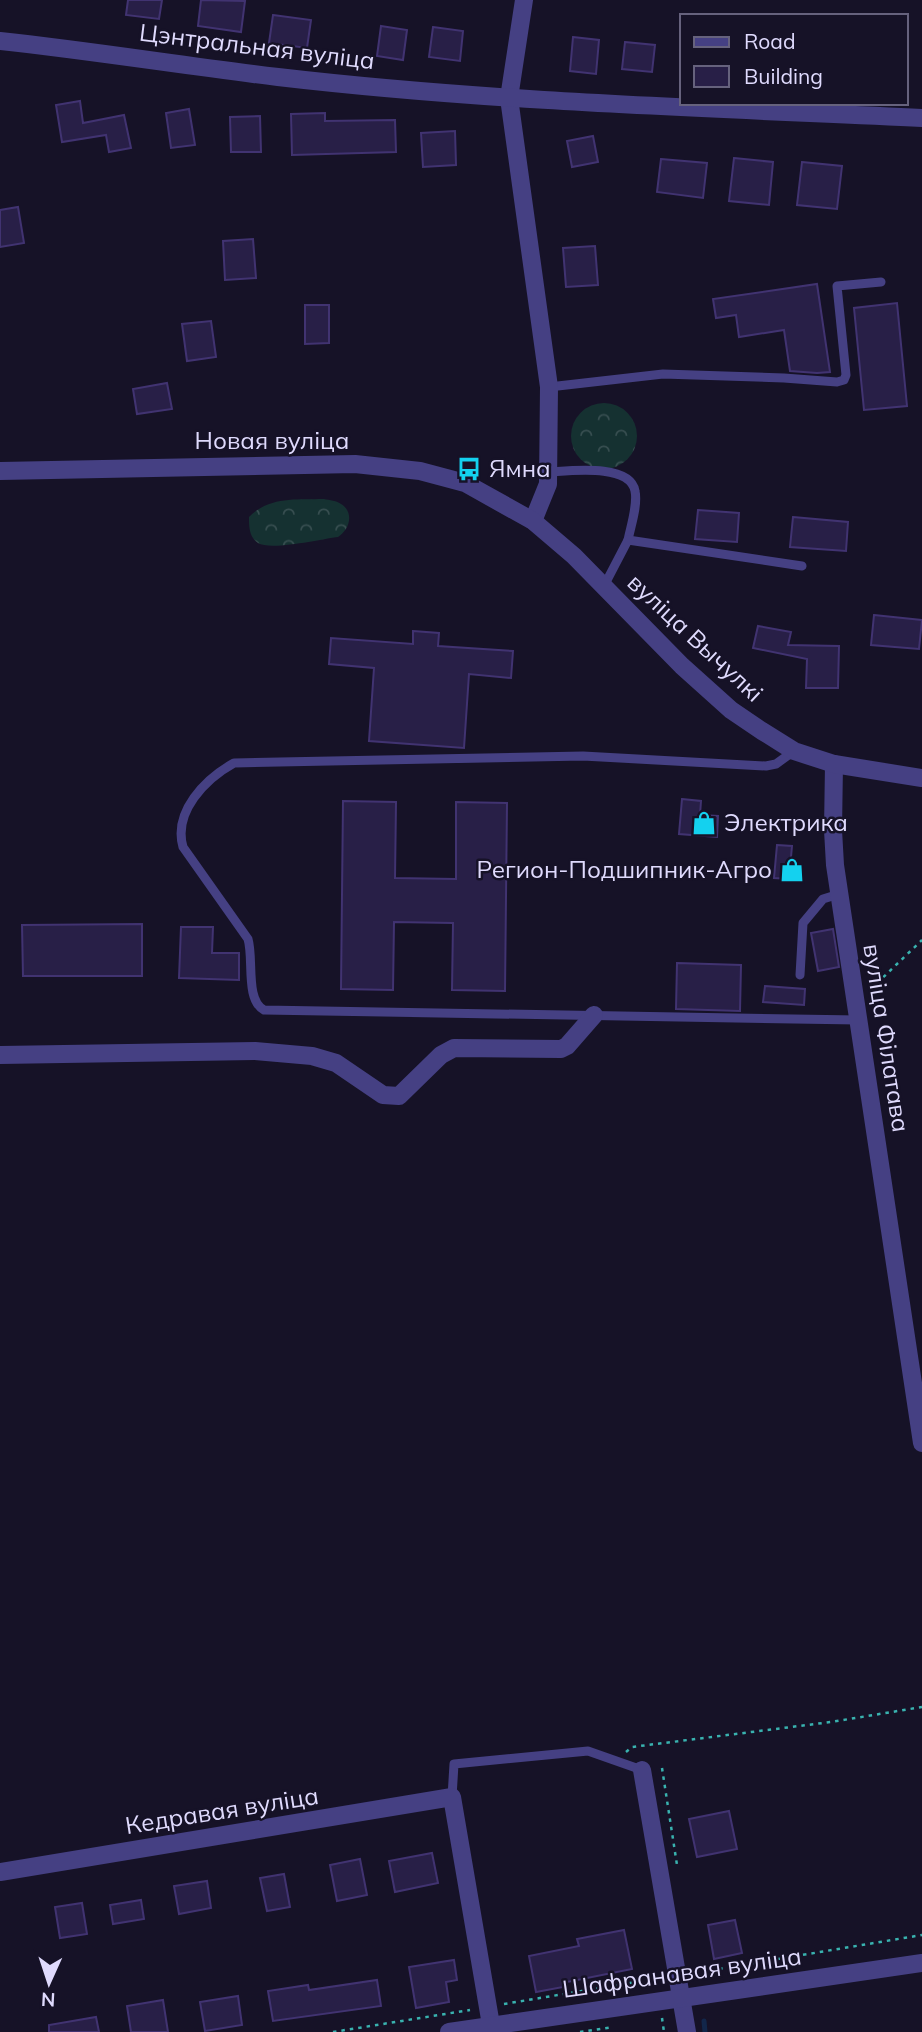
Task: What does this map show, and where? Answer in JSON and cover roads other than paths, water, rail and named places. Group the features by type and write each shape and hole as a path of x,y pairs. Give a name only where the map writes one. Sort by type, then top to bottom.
{"street":[{"path":"524,0 509,98 549,387 548,484 533,522"},
{"name":"Цэнтральная вуліца","path":"0,41 278,77 509,98 922,118"},
{"name":"Новая вуліца","path":"0,471 355,464 420,471 465,483 533,522"},
{"name":"вуліца Вычулкі","path":"533,522 574,555 682,666 731,710 794,751 834,764 922,778"},
{"name":"вуліца Філатава","path":"834,764 833,830 839,894 922,1443"},
{"path":"0,1055 255,1051 312,1056 336,1063 383,1095 399,1096 441,1055 454,1048 561,1049 567,1046 594,1015"},
{"path":"642,1770 687,2032"},
{"path":"452,1797 491,2025"},
{"name":"Кедравая вуліца","path":"0,1872 452,1797"},
{"name":"Шафранавая вуліца","path":"449,2032 922,1963"}],"lane":[{"path":"549,387 663,374 837,382 844,380 846,375 837,286 881,282"},
{"path":"549,471 610,472 633,484 636,493 628,540 604,586"},
{"path":"628,540 802,566"},
{"path":"794,751 776,764 766,766 583,756 234,764 217,772 185,811 180,823 180,836 183,847 248,939 252,950 253,998 257,1006 264,1010 858,1020"},
{"path":"800,975 803,923 823,899 839,894"},
{"path":"452,1797 454,1764 588,1751 642,1770"}],"waterway":[{"path":"704,2021 705,2032"}],"place":[{"name":"Ямна","path":"469,469"},
{"name":"Электрика","path":"704,823"},
{"name":"Регион-Подшипник-Агро","path":"792,870"}]}
